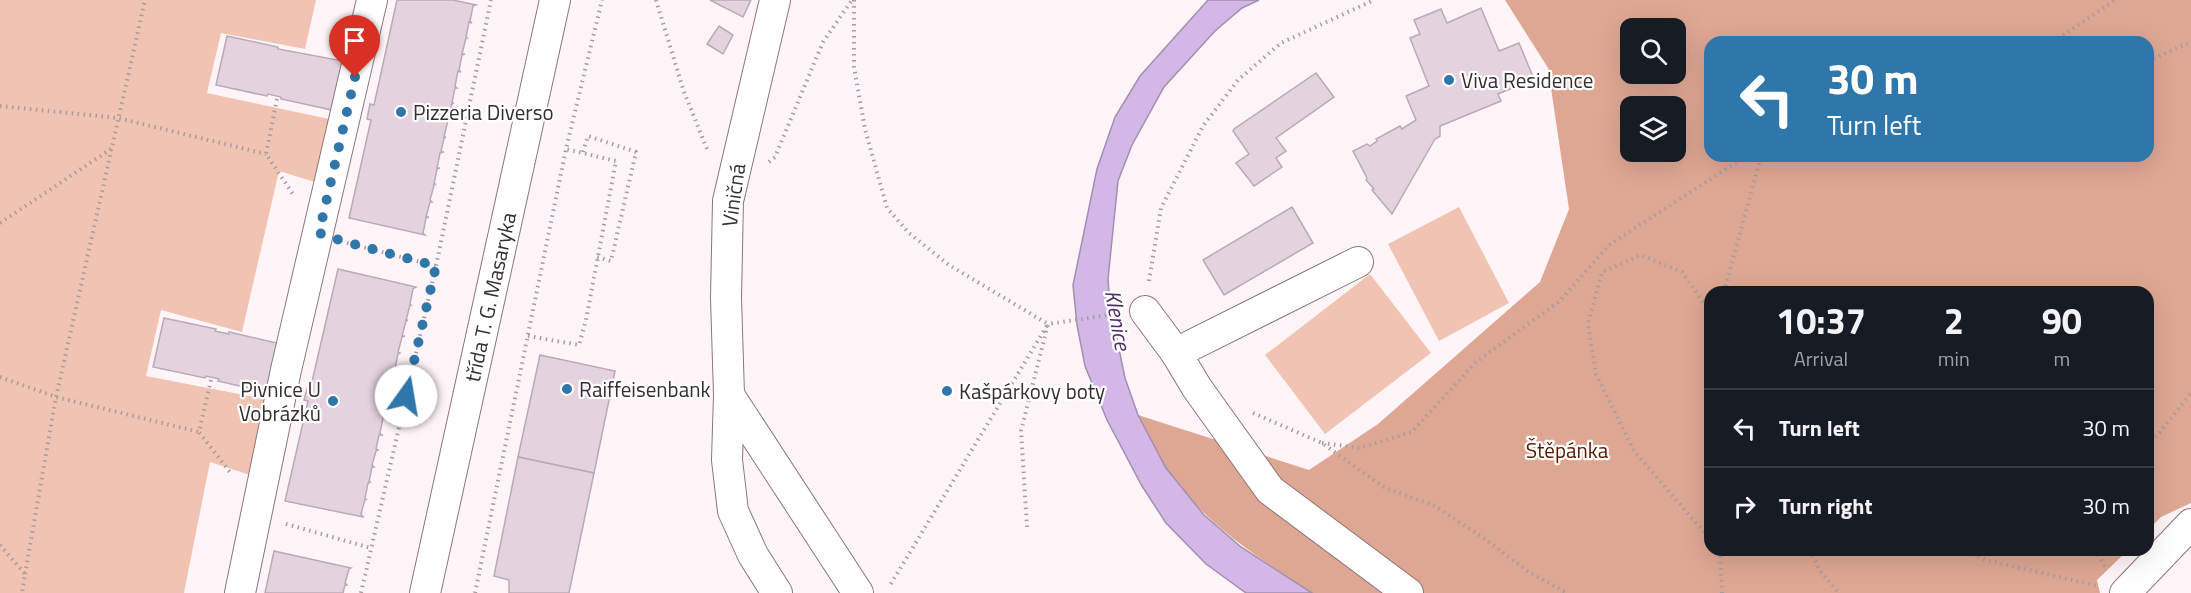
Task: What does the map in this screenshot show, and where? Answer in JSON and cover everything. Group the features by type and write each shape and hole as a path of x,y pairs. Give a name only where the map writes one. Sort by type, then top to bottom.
{"street":[{"path":"240,593 286,370 372,0"},
{"name":"třída T. G. Masaryka","path":"425,593 555,0"},
{"name":"Viničná","path":"775,0 728,201 726,298 729,395 727,460 733,511 753,555 777,593"},
{"path":"1176,353 1358,261"},
{"path":"1131,312 1176,353 1197,388 1270,490 1408,593"},
{"path":"729,395 858,593"},
{"path":"2125,593 2191,524"},
{"path":"753,555 757,593"}],"path":[{"path":"22,593 56,397 145,0"},
{"path":"361,593 436,266 491,0"},
{"path":"475,593 566,149 602,0"},
{"path":"656,0 684,92 710,157"},
{"path":"767,164 774,157 823,42 853,0"},
{"path":"853,0 854,67 865,129 887,207 909,233 949,265 1048,324 1131,312 1161,208 1203,126 1238,80 1281,43 1374,0"},
{"path":"2062,36 2115,0"},
{"path":"2154,58 2191,42"},
{"path":"266,154 277,99"},
{"path":"0,106 118,118 266,154 319,233 436,266"},
{"path":"583,152 588,136 636,152 611,261 597,257"},
{"path":"0,223 111,148"},
{"path":"528,336 579,345 586,320 616,161 566,149"},
{"path":"1322,443 1360,448 1412,432 1476,362 1560,301 1609,245 1737,162"},
{"path":"1726,286 1759,162"},
{"path":"1704,303 1682,272 1641,255 1602,272 1588,324 1596,374 1634,451 1704,532"},
{"path":"1027,527 1021,431 1048,324"},
{"path":"885,593 1048,324"},
{"path":"0,377 56,397 200,432 258,508 280,522 371,548"},
{"path":"200,432 211,380"},
{"path":"2154,439 2191,393"},
{"path":"1249,411 1322,443 1365,476 1385,488 1433,505 1482,537 1529,572 1567,593"},
{"path":"0,545 25,574"},
{"path":"1720,556 1722,593"},
{"path":"1813,556 1820,571 1839,593"},
{"path":"1976,556 2125,593"}],"shaded area":[{"path":"0,0 316,0 305,49 221,33 207,93 329,119 315,182 279,171 242,332 161,310 146,376 265,399 250,475 210,462 184,593 0,593"},
{"path":"1208,0 1259,0 1242,8 1215,31 1164,87 1132,145 1118,181 1108,279 1110,305 1125,378 1138,415 1166,468 1204,515 1241,547 1312,593 1246,593 1206,564 1166,523 1142,486 1107,420 1085,366 1077,325 1073,285 1097,169 1115,117 1140,76"},
{"path":"1459,207 1509,303 1439,341 1388,244"},
{"path":"1370,274 1431,353 1325,434 1265,355"}],"green space":[{"name":"Štěpánka","path":"1505,0 2191,0 2191,503 2161,517 2154,524 2154,286 1704,286 1704,556 2122,556 2097,580 2100,593 1312,593 1232,538 1197,506 1162,462 1138,415 1309,470 1378,424 1540,282 1569,209 1548,68"}],"building":[{"path":"397,0 453,0 476,5 473,6 470,21 472,23 469,22 466,37 468,38 466,38 462,54 465,54 462,55 459,70 461,72 458,71 455,86 457,88 455,88 452,103 454,103 437,168 440,168 437,169 434,184 436,184 430,200 432,202 430,202 426,217 429,217 426,218 423,233 425,235 349,218 371,120 367,119 370,104 374,105"},
{"path":"710,0 751,0 743,17"},
{"path":"1481,8 1499,51 1519,43 1534,79 1498,94 1501,101 1440,126 1440,136 1435,139 1392,214 1372,190 1374,189 1366,180 1353,151 1367,144 1370,146 1377,141 1376,139 1400,126 1402,129 1416,120 1406,96 1429,86 1410,38 1420,34 1414,20 1441,9 1447,23"},
{"path":"719,26 733,35 723,54 707,44"},
{"path":"227,36 278,47 278,49 343,61 332,110 268,94 267,96 216,85"},
{"path":"1316,73 1334,97 1276,138 1286,151 1276,158 1282,167 1254,186 1236,163 1249,154 1233,131 1234,129"},
{"path":"1292,207 1313,243 1224,295 1203,260"},
{"path":"338,269 416,287 413,289 406,320 408,320 402,336 405,336 402,337 398,352 400,353 395,368 397,369 391,385 393,386 390,386 389,401 383,417 386,417 383,418 380,433 382,435 379,435 376,449 378,450 369,482 371,482 368,483 365,498 367,500 365,499 361,514 363,517 285,501 308,401 304,400 308,385 311,386"},
{"path":"164,318 281,344 270,393 206,376 205,378 153,367"},
{"path":"540,355 615,371 594,473 518,457"},
{"path":"518,457 594,473 569,593 509,593 509,580 494,576"},
{"path":"274,551 351,568 343,593 265,593"}],"place":[{"name":"Viva Residence","path":"1449,80"},
{"name":"Pizzeria Diverso","path":"401,112"},
{"name":"Raiffeisenbank","path":"567,389"},
{"name":"Kašpárkovy boty","path":"947,391"},
{"name":"Pivnice U Vobrázků","path":"333,401"}],"route":[{"path":"355,77 319,233 436,266 406,396"}],"water label":[{"name":"Klenice","path":"1118,320"}]}
